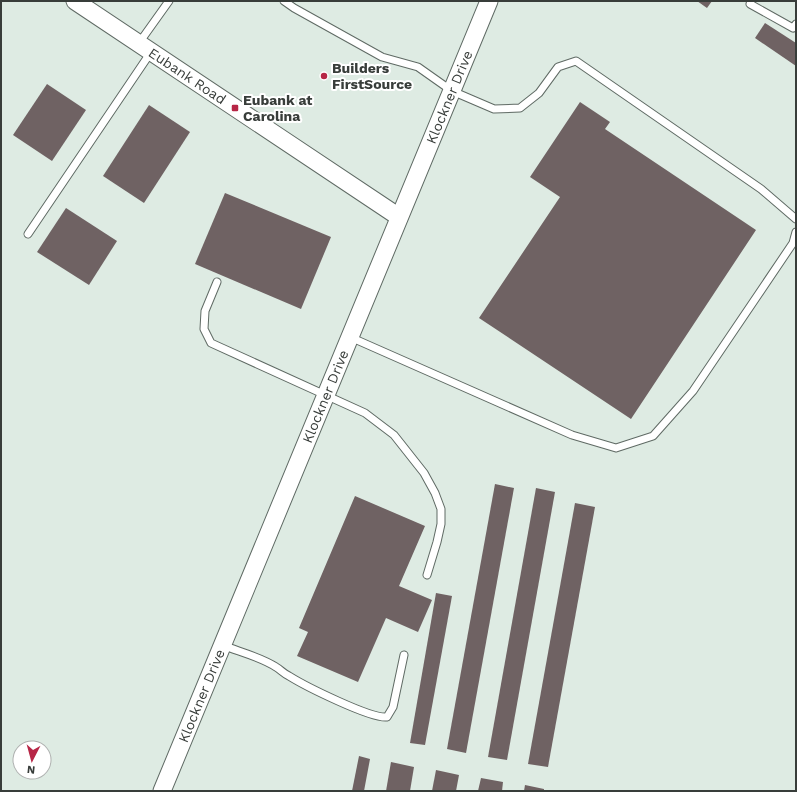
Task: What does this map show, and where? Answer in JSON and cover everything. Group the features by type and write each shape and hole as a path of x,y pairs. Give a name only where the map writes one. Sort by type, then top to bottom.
{"street":[{"name":"Eubank Road","path":"75,1 399,217"},
{"name":"Klockner Drive","path":"162,791 489,1"}],"lane":[{"path":"28,234 145,48 169,1"},
{"path":"284,1 382,57 418,67 452,91 494,109 520,108 539,93 558,67 576,61 762,189 796,219"},
{"path":"752,1 750,4 793,28 796,24"},
{"path":"350,337 572,435 616,448 653,436 693,391 793,243 796,232"},
{"path":"216,282 205,311 204,329 212,343 365,413 394,435 420,468 435,492 441,509 441,524 438,542 427,576"},
{"path":"222,645 276,666 308,688 382,718 387,717 393,707 404,654"}],"building":[{"path":"697,1 712,1 707,8"},
{"path":"765,23 796,43 796,66 755,38"},
{"path":"47,84 86,110 52,161 13,135"},
{"path":"580,102 610,122 605,129 756,230 631,419 479,318 560,197 530,177"},
{"path":"149,105 190,132 144,203 103,176"},
{"path":"225,193 331,237 301,309 195,264"},
{"path":"66,208 117,241 89,285 37,252"},
{"path":"495,484 514,488 466,753 447,749"},
{"path":"536,488 555,492 507,760 488,757"},
{"path":"355,496 425,526 399,586 432,600 418,632 386,618 358,682 297,656 308,632 299,628"},
{"path":"575,503 595,507 548,767 528,764"},
{"path":"436,593 452,596 425,745 410,743"},
{"path":"359,756 370,759 364,791 352,791"},
{"path":"391,762 414,767 410,791 386,791"},
{"path":"436,770 459,775 456,791 432,791"},
{"path":"481,778 503,782 502,791 478,791"},
{"path":"525,785 544,789 544,791 524,791"}],"place":[{"name":"Builders FirstSource","path":"324,76"},
{"name":"Eubank at Carolina","path":"235,108"}]}
